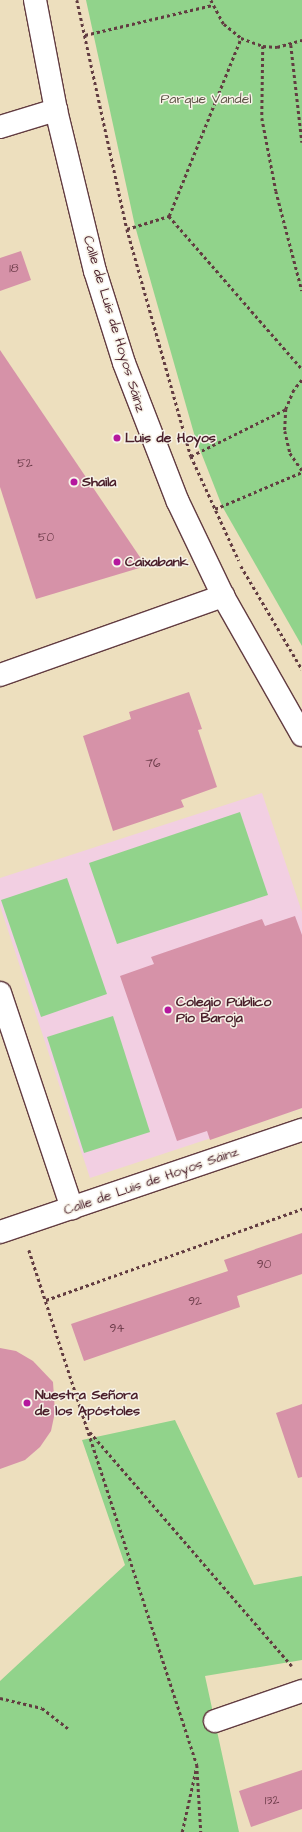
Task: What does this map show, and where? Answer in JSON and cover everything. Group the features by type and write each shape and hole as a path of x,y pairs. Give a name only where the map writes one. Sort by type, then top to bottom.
{"street":[{"name":"Calle de Luis de Hoyos Sáinz","path":"35,0 56,110 95,272 124,363 178,502 223,596 302,734"},
{"path":"0,127 56,110"},
{"path":"0,676 223,596"},
{"path":"0,993 72,1208"},
{"name":"Calle de Luis de Hoyos Sáinz","path":"0,1232 302,1130"},
{"path":"215,1721 299,1681"}],"path":[{"path":"77,0 127,229 191,456 241,566 302,669"},
{"path":"211,0 224,24 241,38 263,46 291,45 302,40"},
{"path":"84,35 213,5"},
{"path":"169,216 241,38"},
{"path":"291,45 302,142"},
{"path":"263,46 262,118 276,191 302,291"},
{"path":"127,229 169,216"},
{"path":"169,216 302,369"},
{"path":"215,509 302,471 290,452 285,431 286,409 294,390 302,380"},
{"path":"191,456 286,409"},
{"path":"46,1300 302,1209"},
{"path":"20,1225 46,1300 197,1764 201,1832"},
{"path":"88,1430 299,1681"},
{"path":"0,1698 42,1708 69,1729"},
{"path":"182,1832 197,1764"}],"shaded area":[{"name":"Colegio Público Pío Baroja","path":"262,793 302,912 302,1108 90,1178 0,906 0,878"}],"green space":[{"name":"Parque Vandel","path":"86,0 302,0 302,646 222,506 195,437 135,226"},
{"path":"240,812 268,895 117,944 89,863"},
{"path":"67,878 107,994 41,1017 1,900"},
{"path":"113,1016 150,1132 84,1153 47,1037"},
{"path":"175,1420 254,1585 302,1576 302,1660 205,1676 239,1832 0,1832 0,1681 125,1565 82,1440"}],"building":[{"path":"21,251 31,280 0,291 0,258"},
{"path":"0,350 146,566 36,599 0,487"},
{"path":"189,692 202,729 198,730 217,787 181,800 184,807 113,831 83,736 131,719 129,712"},
{"path":"295,916 302,935 302,1108 210,1140 207,1131 177,1141 120,976 154,964 151,957 262,919 265,926"},
{"path":"302,1233 302,1274 237,1296 240,1307 84,1361 71,1324 228,1271 224,1260"},
{"name":"Nuestra Señora de los Apóstoles","path":"0,1348 16,1351 33,1361 53,1382 55,1412 51,1431 40,1447 25,1460 0,1469"},
{"path":"302,1404 302,1477 298,1478 276,1413"},
{"path":"302,1770 302,1809 251,1827 239,1791"}],"place":[{"name":"Luis de Hoyos","path":"117,438"},
{"name":"Shaila","path":"74,482"},
{"name":"Caixabank","path":"117,562"},
{"name":"Colegio Público Pío Baroja","path":"168,1010"},
{"name":"Nuestra Señora de los Apóstoles","path":"27,1403"}]}
